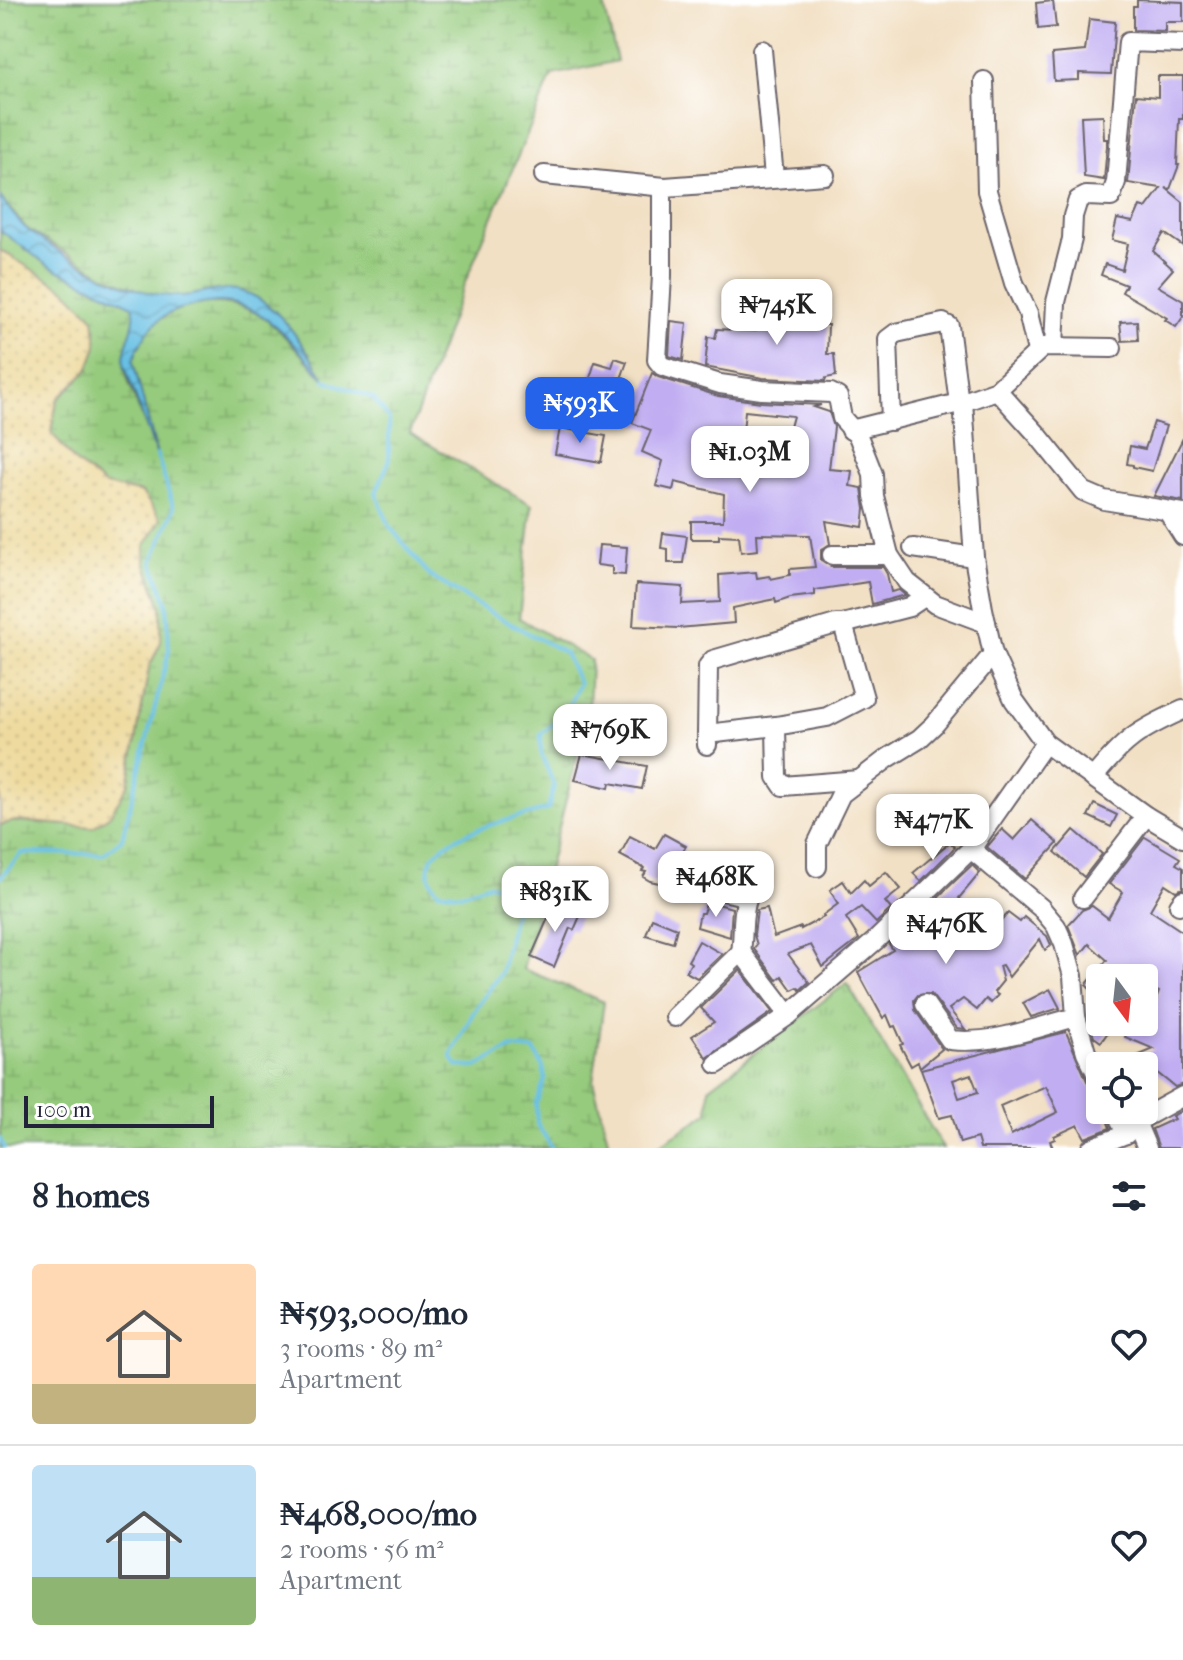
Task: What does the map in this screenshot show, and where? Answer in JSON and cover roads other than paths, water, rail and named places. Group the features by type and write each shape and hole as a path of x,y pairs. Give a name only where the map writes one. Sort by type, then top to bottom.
{"street":[{"path":"851,430 997,390 1045,349 1072,239 1073,216 1078,200 1086,196 1111,197 1116,182 1128,42 1183,44"},
{"path":"762,50 774,177"},
{"path":"984,81 987,191 1014,283 1045,349"},
{"path":"544,175 665,187 825,175"},
{"path":"665,187 662,191 662,276 657,360 662,366 720,384 762,390 831,393 838,397 842,418 858,436 873,474 874,496 889,555 907,582 924,597 986,623"},
{"path":"891,421 888,339 896,333 943,323 949,326 961,402 974,557 993,654 1014,700 1045,743 1146,816 1183,838"},
{"path":"1045,349 1112,348"},
{"path":"997,390 1083,491 1104,500 1176,513 1183,536"},
{"path":"913,548 974,557"},
{"path":"832,555 889,555"},
{"path":"843,624 864,698 827,717 707,740 709,663 836,624 909,607 924,597"},
{"path":"817,867 817,844 841,794 919,739 993,654"},
{"path":"1093,778 1120,745 1150,725 1183,710"},
{"path":"776,726 777,777 783,786 859,780"},
{"path":"717,1064 789,1015 875,941 971,849 1045,743"},
{"path":"1083,898 1146,816"},
{"path":"971,849 1041,908 1056,926 1073,976 1076,1017 1086,1052"},
{"path":"675,1017 741,952 745,927 744,907 748,897 692,883"},
{"path":"741,952 789,1015"},
{"path":"925,1004 950,1040 970,1042 988,1041 1076,1017"},
{"path":"1091,1148 1183,1096"},
{"path":"1127,1124 1147,1148"}],"water":[{"path":"0,197 28,230 61,253 119,283 139,290 178,296 237,290 259,299 292,330 327,382 280,330 252,310 236,304 215,302 168,314 147,333 133,361 158,459 124,364 125,349 134,321 133,306 47,265 0,230"}],"waterway":[{"path":"325,380 373,398 389,419 389,461 376,493 390,527 430,576 565,653 579,683 565,715 541,734 541,752 554,786 548,809 465,834 432,858 429,873 438,891 460,894 489,884 506,888 516,906 501,973 473,1013 451,1056 457,1066 476,1067 512,1048 534,1050 545,1079 536,1104 537,1123 552,1148"},
{"path":"0,878 22,853 104,854 122,839 169,651 167,602 152,562 174,509 157,455"},
{"path":"0,1139 4,1148"}]}
